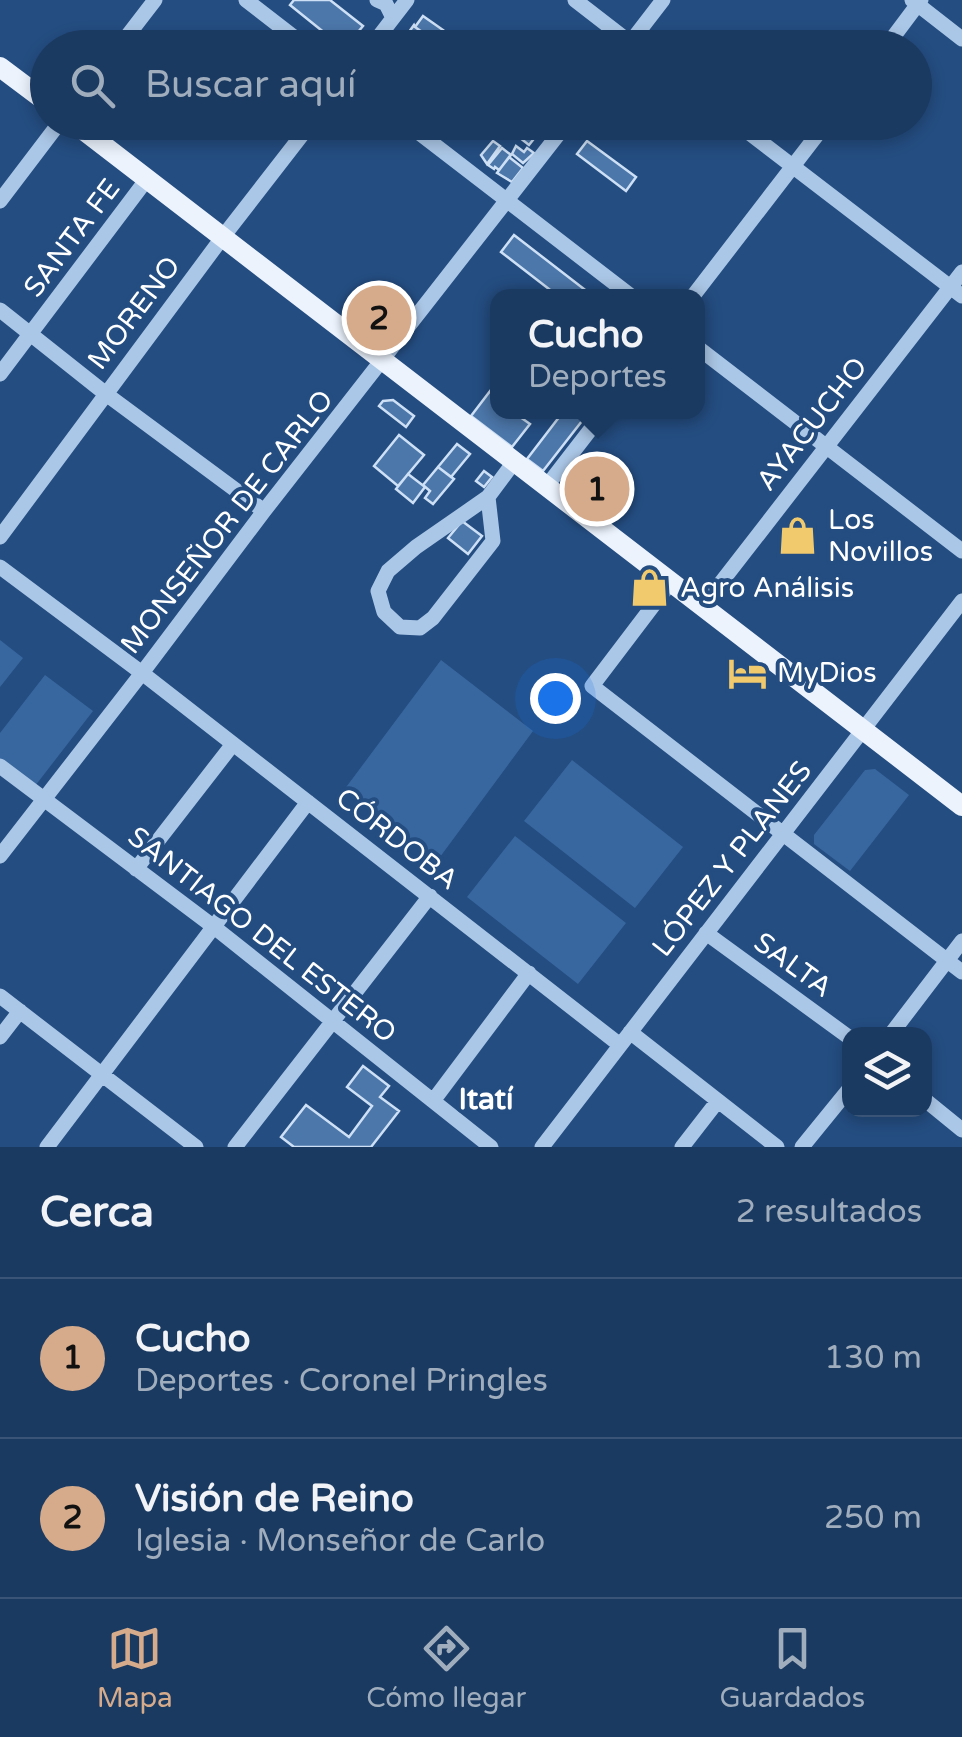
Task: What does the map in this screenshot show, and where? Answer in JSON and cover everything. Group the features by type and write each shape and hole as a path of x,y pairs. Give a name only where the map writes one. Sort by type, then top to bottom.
{"main road":[{"path":"0,67 30,90"},
{"path":"95,140 962,806"}],"street":[{"path":"132,30 154,0"},
{"path":"246,0 285,30"},
{"path":"377,0 386,4 393,18"},
{"path":"384,30 407,0"},
{"path":"575,0 612,30"},
{"path":"642,30 663,0"},
{"path":"898,30 917,2 962,39"},
{"path":"0,201 46,140"},
{"name":"MORENO","path":"0,536 298,140"},
{"path":"428,140 622,289"},
{"name":"MONSEÑOR DE CARLO","path":"0,856 554,140"},
{"path":"758,140 956,292"},
{"path":"698,289 813,140"},
{"name":"SANTA FE","path":"0,374 147,180"},
{"name":"AYACUCHO","path":"702,606 826,447 956,292 962,272"},
{"path":"0,310 264,511"},
{"path":"705,353 962,551"},
{"path":"546,487 599,419"},
{"path":"488,497 493,541 434,618 420,628 400,627 384,612 378,591 388,572 416,547 488,497 514,462"},
{"name":"CÓRDOBA","path":"0,567 529,972 778,1147"},
{"path":"671,582 592,686 962,972"},
{"name":"LÓPEZ Y PLANES","path":"542,1147 962,601"},
{"path":"136,869 233,744"},
{"name":"SANTIAGO DEL ESTERO","path":"0,766 214,927 492,1147"},
{"path":"47,1147 308,802"},
{"path":"235,1147 430,896"},
{"name":"SALTA","path":"706,933 842,1032"},
{"path":"896,1027 962,941"},
{"path":"434,1101 529,972"},
{"path":"0,996 196,1147"},
{"path":"0,1037 20,1011"},
{"path":"802,1147 842,1098"},
{"path":"682,1147 717,1102"},
{"path":"932,1105 962,1130"}],"shaded area":[{"path":"593,460 627,485 601,519 567,493"},
{"path":"0,640 23,658 0,687"},
{"path":"441,660 533,731 437,861 344,790"},
{"path":"45,675 93,711 35,786 0,759 0,733"},
{"path":"572,760 683,847 635,908 524,821"},
{"path":"875,769 909,795 850,871 814,844 814,835 865,770"},
{"path":"515,836 626,923 578,984 467,897"}],"building":[{"path":"294,0 330,0 363,26 360,30 321,30 290,5"},
{"path":"423,16 443,30 419,30 415,27"},
{"path":"493,141 500,146 487,164 481,155"},
{"path":"587,141 636,177 626,191 577,154"},
{"path":"516,146 534,153 523,163 512,154"},
{"path":"502,148 511,155 499,170 494,169 488,165"},
{"path":"509,157 523,168 512,182 497,173"},
{"path":"514,235 584,289 549,289 501,252"},
{"path":"490,391 490,419 523,419 530,424 512,447 471,416"},
{"path":"393,400 414,416 406,427 379,406 383,401"},
{"path":"558,419 584,419 543,471 527,459"},
{"path":"399,435 424,455 398,486 374,466"},
{"path":"457,444 470,454 451,477 438,467"},
{"path":"438,467 454,479 433,504 425,498 430,491 423,485"},
{"path":"484,471 492,477 484,487 476,481"},
{"path":"408,474 425,487 413,503 396,489"},
{"path":"573,484 607,510 601,519 567,493"},
{"path":"462,521 482,536 468,554 448,538"},
{"path":"363,1066 389,1086 380,1097 399,1111 371,1147 294,1147 281,1137 306,1105 349,1137 372,1106 347,1087"}],"place":[{"name":"Visión de Reino","path":"379,318"},
{"name":"Cucho","path":"597,489"},
{"name":"Los Novillos","path":"798,536"},
{"name":"Agro Análisis","path":"650,588"},
{"name":"MyDios","path":"747,673"}],"district":[{"name":"Itatí","path":"486,1099"}]}
